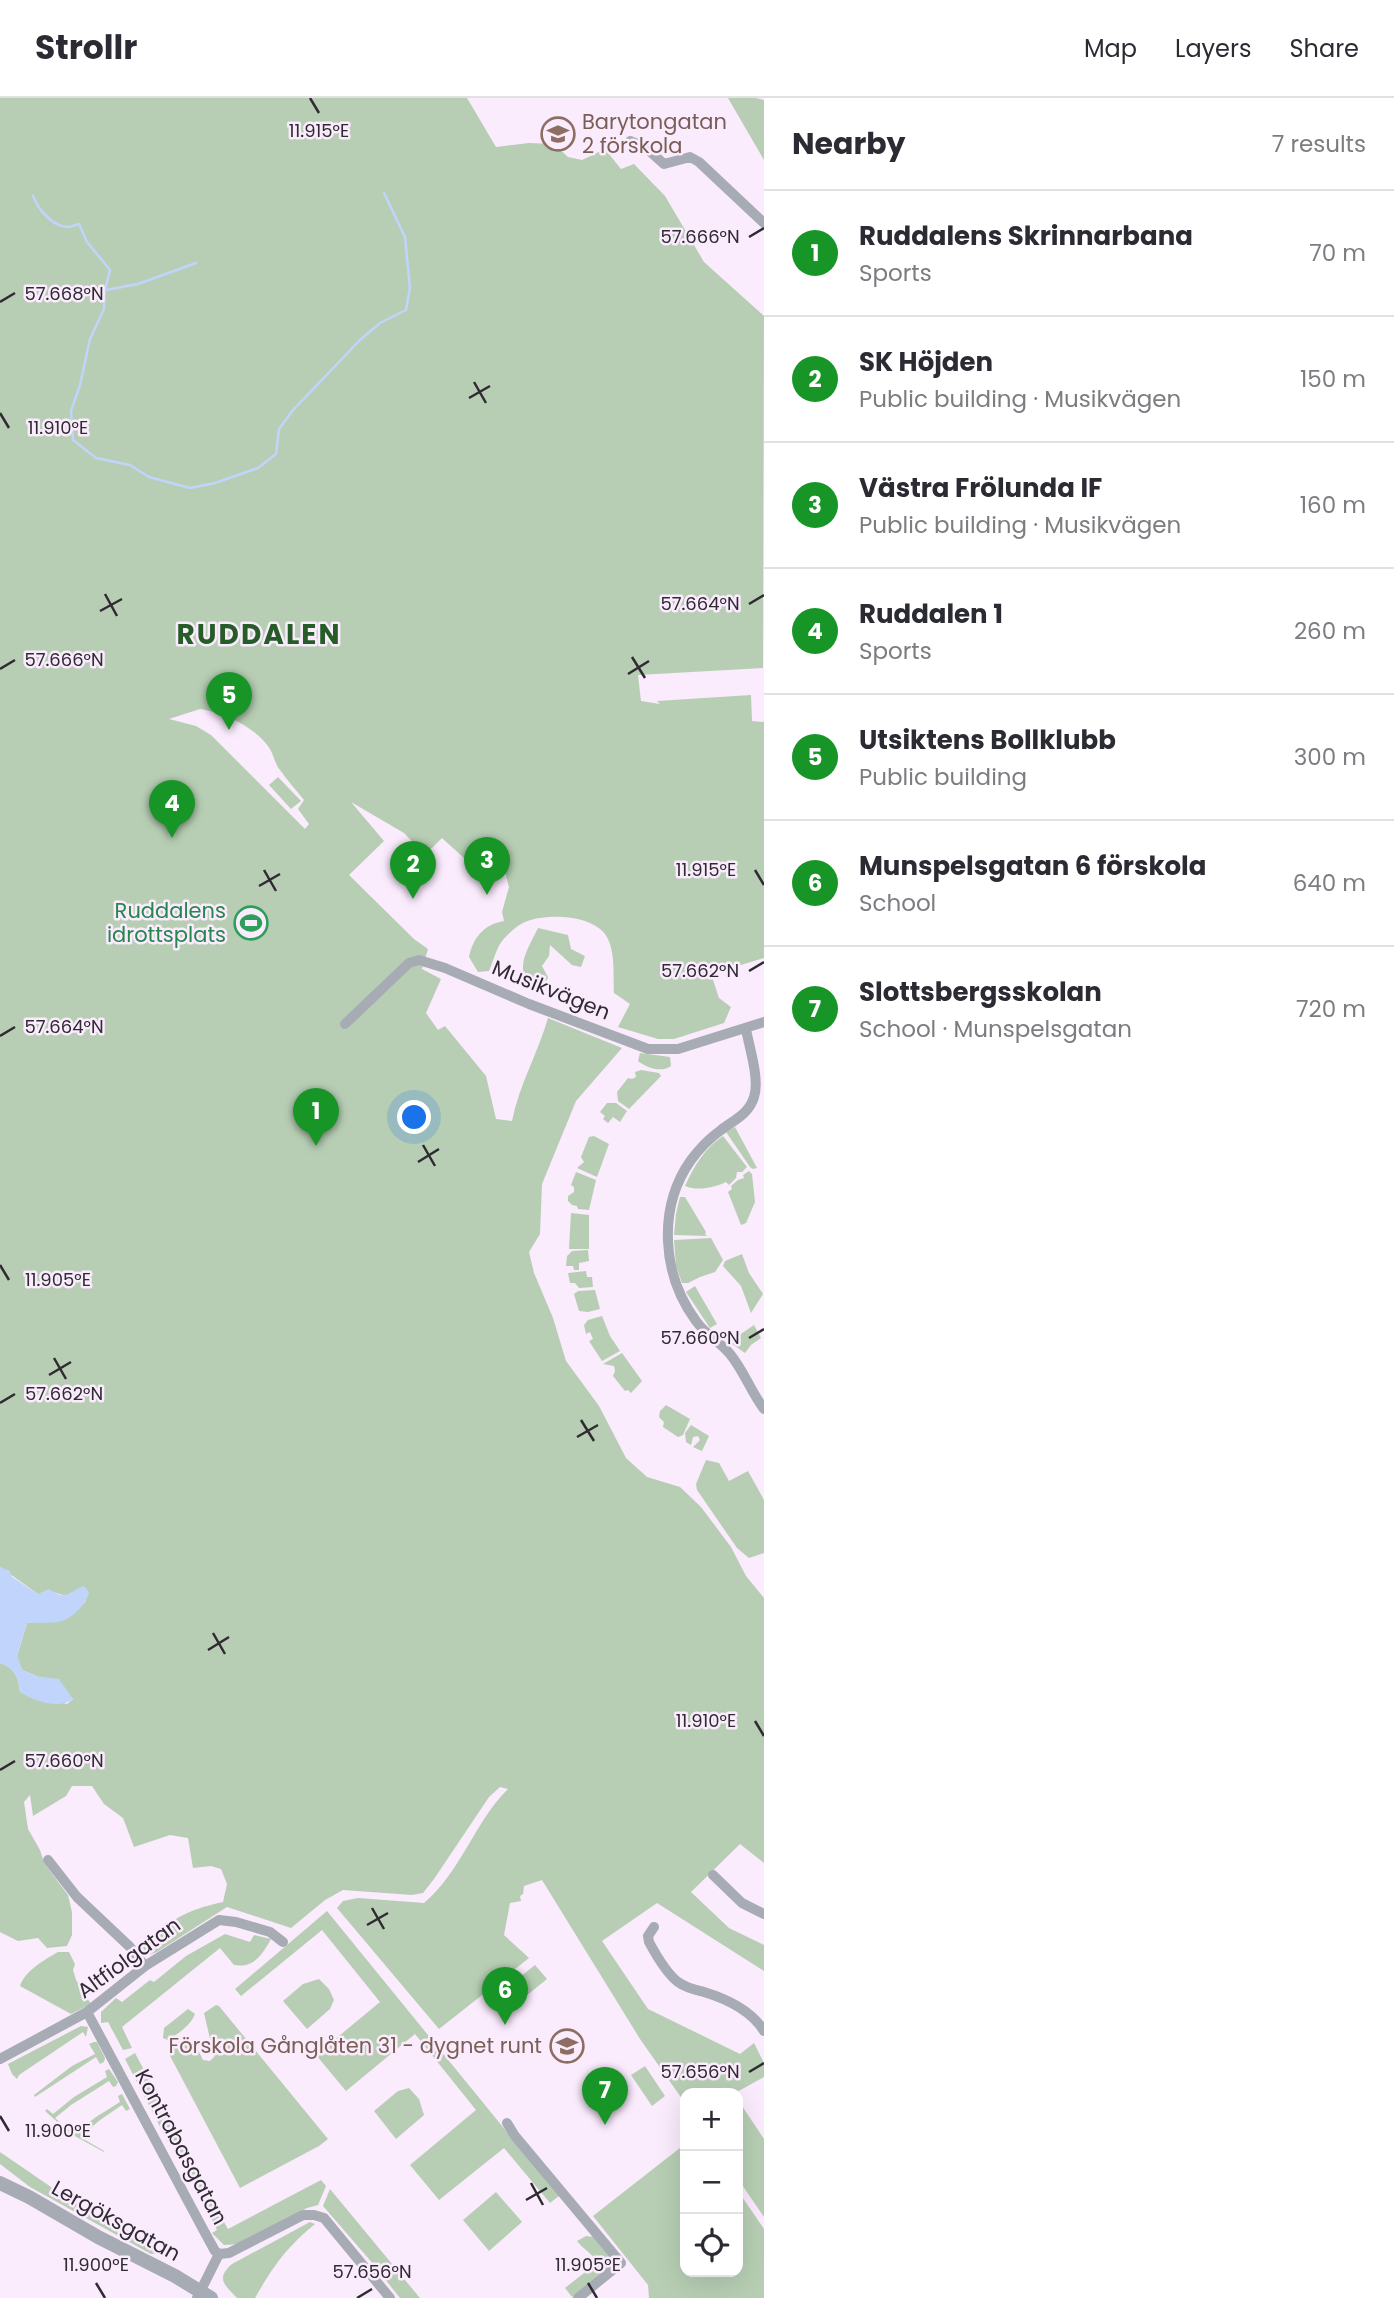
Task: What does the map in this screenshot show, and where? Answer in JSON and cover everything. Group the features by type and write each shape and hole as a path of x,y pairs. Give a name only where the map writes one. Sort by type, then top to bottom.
{"street":[{"path":"630,141 645,147 664,164 690,157 699,162 764,223"},
{"name":"Musikvägen","path":"345,1024 409,963 419,960 648,1049 678,1049 764,1023"},
{"path":"746,1029 756,1085 754,1099 742,1116 706,1143 685,1170 670,1212 668,1255 676,1286 689,1310 705,1332 729,1353 764,1409"},
{"path":"48,1860 77,1897 130,1947 145,1966"},
{"path":"713,1875 742,1903 764,1914"},
{"name":"Altfiolgatan","path":"0,2059 87,2012 145,1966 219,1920 270,1932 283,1942"},
{"path":"653,1927 648,1936 649,1942 677,1982 725,1999 755,2019 764,2031"},
{"name":"Kontrabasgatan","path":"87,2012 204,2231 219,2254 203,2296"},
{"path":"507,2123 621,2263 578,2298"},
{"name":"Lergöksgatan","path":"0,2183 174,2276 203,2296"},
{"path":"219,2254 229,2253 303,2215 314,2215 324,2218 390,2298"}],"green space":[{"path":"0,98 467,98 496,147 529,143 554,144 568,157 582,160 605,149 621,169 634,164 665,196 704,262 764,316 763,668 638,675 641,701 660,704 657,701 751,695 752,721 764,722 764,958 711,974 719,998 731,1007 724,1023 674,1039 658,1039 618,1027 630,1004 614,993 609,940 598,927 578,919 554,917 523,923 502,941 489,971 478,972 469,957 480,933 491,925 504,921 502,912 509,887 505,872 488,880 480,878 464,858 442,838 425,855 404,833 351,802 384,841 349,875 414,939 428,949 422,969 441,979 426,1013 438,1030 445,1026 486,1076 496,1119 512,1121 548,1018 622,1048 576,1101 542,1184 540,1234 529,1252 566,1361 599,1406 626,1458 647,1477 680,1487 701,1507 731,1547 746,1576 764,1598 764,1863 740,1844 691,1892 729,1928 764,1945 764,1971 657,1903 602,1941 648,2009 740,2054 754,2043 764,2063 764,2077 743,2089 680,2088 680,2096 640,2039 542,1880 524,1886 521,1901 510,1903 504,1935 529,1958 439,2029 337,1908 343,1901 358,1898 424,1903 448,1877 486,1816 508,1789 500,1787 489,1797 423,1893 412,1895 343,1890 325,1900 291,1928 227,1907 149,1955 143,1948 170,1923 198,1909 223,1902 227,1884 221,1869 211,1866 193,1868 188,1838 170,1835 134,1847 123,1818 104,1804 92,1786 72,1786 66,1796 33,1816 30,1795 24,1802 28,1829 44,1863 68,1895 72,1912 72,1935 67,1946 47,1948 38,1938 18,1941 0,1932 0,1663 15,1674 20,1692 67,1704 73,1699 55,1679 39,1677 22,1670 17,1656 27,1623 66,1616 86,1601 77,1591 67,1596 52,1592 38,1594 0,1567","holes":["200,709 229,718 257,734 270,749 278,768 304,800 298,809 309,824 305,829 211,735 196,726 169,719"]},
{"path":"728,98 764,100 764,160"},
{"path":"278,777 301,801 291,809 269,785"},
{"path":"538,928 568,935 571,949 585,956 581,967 572,965 550,945 549,956 542,966 548,977 544,989 539,991 530,990 523,973 524,958"},
{"path":"640,1053 670,1057 671,1066 654,1069 646,1066 638,1061"},
{"path":"641,1070 659,1073 661,1076 629,1109 618,1101 617,1092 628,1078 636,1077 635,1072"},
{"path":"607,1103 616,1103 627,1111 620,1122 613,1117 608,1123 603,1119 605,1116 600,1112"},
{"path":"735,1127 757,1168 750,1167 726,1132"},
{"path":"594,1136 609,1144 597,1177 577,1168 584,1162 581,1157 589,1137"},
{"path":"723,1136 747,1167 742,1172 737,1172 736,1178 729,1185 726,1182 706,1188 685,1186 701,1158"},
{"path":"749,1171 752,1174 755,1202 746,1223 741,1225 728,1192 732,1189 731,1186 744,1178 743,1175"},
{"path":"576,1172 596,1180 589,1210 578,1209 568,1201 568,1196 574,1192 571,1185"},
{"path":"680,1197 685,1197 707,1236 674,1235"},
{"path":"571,1213 589,1215 589,1249 569,1249"},
{"path":"711,1238 723,1260 715,1272 682,1283 676,1266 674,1240"},
{"path":"588,1250 589,1261 579,1263 579,1270 566,1266 567,1256 572,1251"},
{"path":"742,1254 749,1273 763,1294 751,1313 741,1286 723,1266 725,1261"},
{"path":"586,1271 587,1277 592,1277 593,1287 579,1288 575,1283 570,1283 568,1273"},
{"path":"695,1286 717,1324 710,1328 686,1292"},
{"path":"595,1290 600,1309 579,1311 574,1294 578,1291"},
{"path":"602,1316 620,1351 602,1361 589,1341 593,1339 590,1332 586,1334 584,1325 588,1320"},
{"path":"754,1325 761,1338 745,1353 729,1342"},
{"path":"622,1353 642,1381 631,1393 625,1391 613,1376 614,1366 603,1364"},
{"path":"666,1405 690,1419 683,1435 678,1437 663,1427 664,1422 659,1417 660,1411"},
{"path":"691,1425 709,1436 702,1451 693,1447 700,1440 698,1436 693,1437 691,1445 686,1442 685,1433"},
{"path":"706,1460 719,1463 729,1481 748,1471 764,1500 764,1553 749,1558 737,1548 697,1490 696,1484"},
{"path":"327,1911 559,2196 550,2203 504,2148 439,2200 410,2165 476,2110 415,2034 346,2091 316,2055 380,2002 322,1930 241,1996 235,1989"},
{"path":"225,1934 250,1942 254,1935 271,1939 261,1955 247,1964 234,1965 220,1948 122,2027 132,2048 123,2050 108,2022 101,2023 101,2012 116,1998 122,2002 150,1980 154,1982 186,1956"},
{"path":"58,1952 69,1952 75,1964 73,1970 76,1980 91,2004 71,2014 20,1986 41,1962"},
{"path":"535,1965 547,1979 526,1996 515,1981"},
{"path":"319,1979 329,1989 334,2000 330,2009 307,2029 283,2001 303,1984"},
{"path":"216,2005 328,2139 240,2188 169,2054 170,2046 179,2039 199,2052 203,2060 210,2061 214,2057 216,2050 211,2043 204,2013"},
{"path":"188,2009 195,2014 190,2022 168,2040 163,2038 164,2028"},
{"path":"81,2026 88,2027 86,2037 83,2032 17,2079 12,2074 8,2064"},
{"path":"97,2042 105,2058 104,2062 100,2064 96,2057 35,2097 34,2095 72,2066 95,2054 89,2044"},
{"path":"135,2053 181,2140 170,2146 125,2059"},
{"path":"645,2066 665,2096 652,2106 631,2075"},
{"path":"109,2069 118,2082 116,2086 113,2087 109,2081 55,2118 74,2134 120,2102 118,2096 122,2094 130,2109 126,2111 122,2105 80,2137 104,2152 71,2134 45,2111 47,2109 53,2114 74,2097 107,2077 105,2071"},
{"path":"409,2088 419,2099 424,2115 396,2139 374,2111 398,2091"},
{"path":"743,2108 764,2139 764,2217 743,2186"},
{"path":"183,2145 215,2206 206,2211 183,2164 173,2150"},
{"path":"680,2148 680,2277 743,2277 743,2198 764,2229 764,2298 649,2298 648,2285 593,2216"},
{"path":"0,2152 70,2200 155,2245 161,2253 151,2254 30,2187 0,2164"},
{"path":"321,2180 326,2186 318,2205 307,2208 240,2244 224,2245 212,2233 217,2230 209,2214 217,2210 228,2229"},
{"path":"330,2189 392,2264 381,2273 323,2206"},
{"path":"496,2192 522,2222 489,2251 463,2220"},
{"path":"310,2222 315,2224 281,2258 255,2298 237,2298 224,2282 227,2269"},
{"path":"586,2236 594,2237 611,2258 609,2266 572,2297 565,2288 598,2262 577,2241"},
{"path":"395,2268 420,2298 400,2298 384,2278"}],"water":[{"path":"0,1567 10,1571 12,1577 38,1594 49,1589 64,1595 84,1586 89,1592 83,1605 67,1619 27,1623 17,1655 22,1670 39,1677 59,1679 73,1699 54,1704 32,1698 20,1692 15,1674 0,1663"}],"waterway":[{"path":"33,196 42,211 56,224 67,227 79,224 87,242 110,270 104,309 90,339 71,411 73,440 96,458 130,465 149,477 190,488 215,483 258,468 276,454 279,429 293,410 360,340 380,323 406,310 410,288 405,237 384,193"},
{"path":"106,290 138,284 196,263"}],"place":[{"name":"Barytongatan 2 förskola","path":"558,134"},
{"name":"Utsiktens Bollklubb","path":"229,730"},
{"name":"Ruddalen 1","path":"172,838"},
{"name":"Västra Frölunda IF","path":"487,895"},
{"name":"SK Höjden","path":"413,899"},
{"name":"Ruddalens idrottsplats","path":"251,923"},
{"name":"Ruddalens Skrinnarbana","path":"316,1146"},
{"name":"Munspelsgatan 6 förskola","path":"505,2025"},
{"name":"Förskola Gånglåten 31 - dygnet runt","path":"567,2046"},
{"name":"Slottsbergsskolan","path":"605,2125"}],"district":[{"name":"RUDDALEN","path":"259,634"}]}
